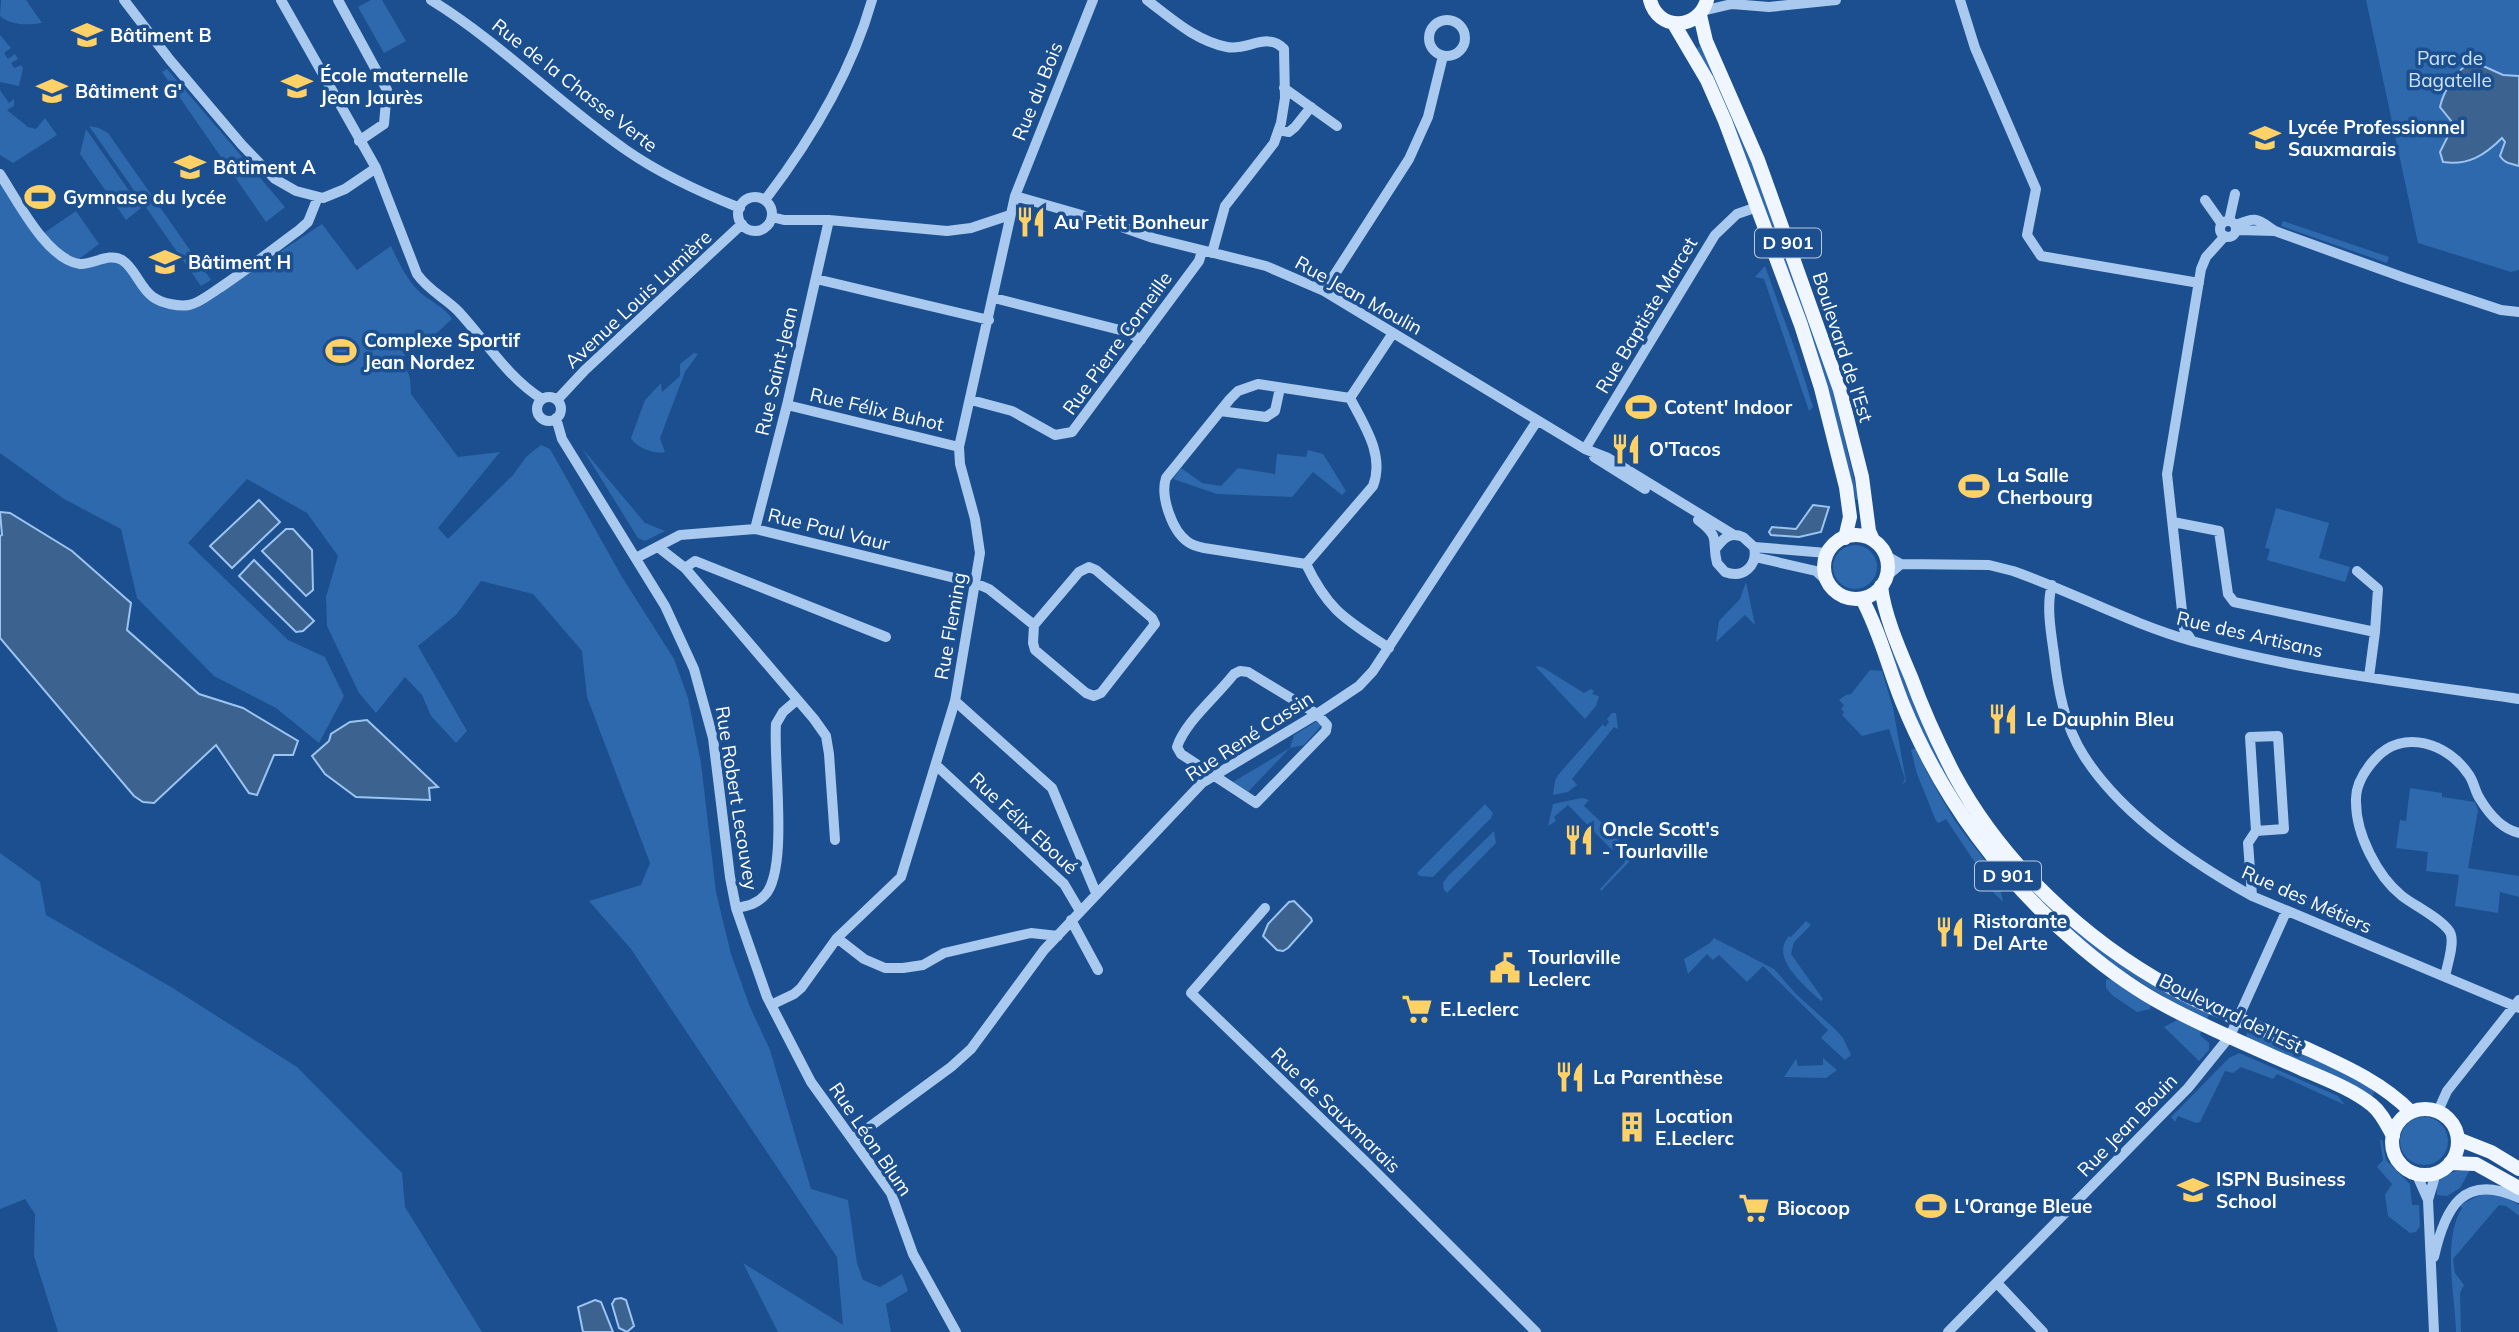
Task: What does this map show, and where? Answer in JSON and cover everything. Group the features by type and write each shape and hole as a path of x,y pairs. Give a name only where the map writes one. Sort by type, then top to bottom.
{"main road":[{"name":"Boulevard de l'Est","path":"1650,0 1654,12 1674,24 1686,41 1715,97 1801,325 1839,451 1850,517 1845,537"},
{"name":"Boulevard de l'Est","path":"1703,8 1706,41 1758,160 1840,390 1862,477 1869,531 1873,540"},
{"path":"1674,24 1688,23 1703,8"},
{"path":"1845,537 1873,540 1885,555 1888,565 1884,581 1870,596 1842,596 1827,581 1824,562 1828,553 1832,546 1845,537"},
{"name":"Boulevard de l'Est","path":"1884,581 1901,654 1925,715 1967,796 2014,859 2078,923 2129,961 2172,988 2341,1064 2395,1096 2412,1112"},
{"name":"Boulevard de l'Est","path":"1862,598 1875,624 1902,701 1926,754 1953,802 2005,873 2042,913 2116,975 2167,1007 2333,1083 2371,1104 2382,1116 2393,1136"},
{"path":"2429,1109 2438,1111 2452,1122 2458,1147 2451,1163 2436,1173 2416,1173 2400,1163 2395,1155 2393,1136 2396,1126 2412,1112 2429,1109"},
{"path":"2458,1139 2491,1152 2519,1169"},
{"path":"2451,1163 2476,1164 2519,1188"}],"street":[{"path":"124,0 163,52 263,169 296,191 318,197 331,196 376,168"},
{"path":"281,0 376,168 395,212 411,262 422,281 458,311 507,371 542,399 552,397 557,400 561,408 556,418 544,419 539,414 538,407 542,399"},
{"path":"338,0 387,90 384,124 359,141"},
{"name":"Rue de la Chasse Verte","path":"431,0 470,25 629,152 670,176 740,208"},
{"path":"765,200 801,150 844,74 861,36 872,0"},
{"name":"Rue du Bois","path":"1014,196 1093,0"},
{"path":"1147,0 1210,43 1237,49 1268,40 1284,49 1284,88 1279,130 1289,132 1296,127 1311,107"},
{"path":"1703,8 1728,2 1769,7 1836,0"},
{"path":"1959,0 1975,48 2036,189 2027,235 2041,256 2199,283"},
{"path":"1324,291 1409,159 1428,117 1443,56"},
{"path":"1284,88 1337,126"},
{"name":"Rue Pierre Corneille","path":"971,400 1012,411 1055,435 1072,432 1207,252 1225,206 1274,144 1279,130"},
{"path":"0,174 40,234 53,250 67,260 82,264 113,257 123,260 152,297 186,306 200,301 299,230 308,222 318,197"},
{"path":"2231,225 2235,194"},
{"name":"Rue Fleming","path":"771,1005 801,988 836,938 901,877 936,765 955,701 980,553 960,464 959,447 989,320 1014,196"},
{"name":"Rue Jean Moulin","path":"1014,196 1207,252 1276,269 1324,291 1537,421 1588,444 1734,535 1748,539 1754,552 1752,566 1746,572 1731,574 1720,568 1717,563 1717,547 1707,527 1598,460 1588,444"},
{"path":"750,198 765,200 771,207 772,216 762,229 752,230 743,225 739,216 740,208 750,198"},
{"path":"2205,200 2231,225"},
{"name":"Rue Baptiste Marcet","path":"1588,444 1715,235 1737,214 1757,206"},
{"path":"772,216 784,220 829,220 947,231 971,228 1010,215"},
{"path":"2192,641 2184,629 2167,474 2199,283 2206,257 2225,236 2220,230 2254,219 2276,232 2405,278 2501,310 2519,312"},
{"name":"Rue Saint-Jean","path":"755,529 787,405 829,220"},
{"name":"Avenue Louis Lumière","path":"557,400 585,370 743,225"},
{"path":"816,279 989,320"},
{"path":"993,298 1128,331 1141,340"},
{"path":"1350,398 1393,333"},
{"path":"1306,564 1204,548 1189,543 1180,533 1167,508 1162,488 1166,478 1230,398 1249,386 1258,384 1350,398"},
{"path":"1220,411 1266,417 1275,411 1280,388"},
{"path":"1306,564 1373,486 1377,477 1375,451 1350,398"},
{"name":"Rue Félix Buhot","path":"787,405 959,447"},
{"name":"Rue Robert Lecouvey","path":"556,418 562,439 636,558 682,640 701,689 713,738 736,908 743,934 771,1005"},
{"name":"Rue René Cassin","path":"853,1139 951,1067 971,1049 1044,950 1202,783 1359,686 1389,648 1537,421"},
{"path":"2173,522 2219,531 2228,594 2241,605 2375,632"},
{"name":"Rue Paul Vaur","path":"636,558 680,535 755,529 975,583 989,590 1034,625"},
{"path":"1717,547 1723,538 1734,535"},
{"path":"658,547 685,568 826,736 835,840"},
{"name":"Rue Jean Moulin","path":"1754,552 1828,553"},
{"name":"Rue Jean Moulin","path":"1754,552 1816,571 1827,581"},
{"name":"Rue des Artisans","path":"1885,555 1901,564 1989,565 2052,585 2192,641 2288,663 2519,699"},
{"path":"685,568 695,561 886,637"},
{"path":"1306,564 1330,605 1347,620 1389,648"},
{"path":"1884,581 1901,564"},
{"path":"1089,567 1152,618 1155,624 1101,693 1094,696 1086,693 1035,650 1034,625 1079,572 1089,567"},
{"path":"2357,571 2378,589 2369,677"},
{"name":"Rue des Métiers","path":"2052,585 2049,596 2059,695 2071,729 2084,757 2132,811 2159,836 2214,875 2286,912 2517,1004"},
{"path":"1240,671 1248,672 1317,713 1325,721 1326,731 1256,803 1214,775 1181,754 1177,747 1203,709 1234,674 1240,671"},
{"path":"736,908 757,902 772,884 778,839 776,724 783,712 797,700"},
{"path":"955,701 1052,788 1096,893"},
{"path":"2252,896 2248,843 2256,831 2250,737 2278,736 2284,829 2256,831"},
{"path":"2445,976 2452,936 2447,927 2399,893 2370,853 2359,823 2356,801 2360,780 2387,747 2413,740 2435,745 2469,775 2480,799 2496,820 2511,832 2519,833"},
{"name":"Rue Félix Eboué","path":"936,765 1070,891 1080,911"},
{"path":"1070,891 1088,875"},
{"name":"Rue de Sauxmarais","path":"1265,908 1191,993 1536,1332"},
{"name":"Rue Jean Bouin","path":"1948,1332 2188,1088 2230,1036 2286,912"},
{"path":"1071,920 1098,970"},
{"path":"836,938 864,959 885,968 903,968 923,965 944,953 1031,933 1058,936"},
{"path":"2438,1111 2447,1091 2517,1004"},
{"name":"Rue Léon Blum","path":"771,1005 811,1082 891,1193 913,1254 956,1332"},
{"path":"2416,1173 2428,1200"},
{"path":"2434,1332 2428,1200 2436,1173"},
{"path":"2430,1273 2440,1230 2453,1205 2460,1198 2468,1193 2486,1189 2496,1189 2519,1198"},
{"path":"1997,1283 2043,1332"}],"green space":[{"path":"1,0 26,0 42,23 10,22 0,16"},
{"path":"371,0 382,0 406,41 384,53 358,7"},
{"name":"Parc de Bagatelle","path":"2366,0 2519,0 2519,270 2511,272 2418,243"},
{"path":"0,35 11,48 4,53 8,59 15,54 18,59 11,63 14,68 21,65 23,68 19,86 0,82"},
{"path":"1701,46 1734,115 1830,377 1859,500 1856,500 1831,398 1804,316 1696,48"},
{"path":"167,69 285,207 266,222 162,72"},
{"path":"0,90 9,103 14,99 14,106 7,110 28,127 36,129 45,118 57,135 13,163 0,155"},
{"path":"89,126 108,133 211,280 201,286"},
{"path":"86,129 141,208 126,220 80,154"},
{"path":"0,181 65,264 117,260 152,300 204,302 322,224 357,270 391,246 412,283 449,315 452,319 418,350 412,344 402,359 410,378 411,394 458,457 500,452 438,528 448,539 513,475 527,456 541,445 550,449 622,577 674,659 688,698 701,763 716,892 731,954 750,1007 770,1050 811,1189 848,1200 857,1263 863,1280 880,1287 902,1274 908,1291 886,1304 891,1332 778,1332 743,1263 843,1325 837,1257 631,949 589,901 641,885 650,863 587,697 582,651 533,594 481,581 456,615 418,646 467,731 456,743 431,716 422,695 405,677 376,713 359,693 327,626 326,597 338,556 307,513 247,479 188,543 288,640 325,657 344,696 319,743 276,708 214,676 137,598 121,529 64,499 0,453"},
{"path":"76,211 99,244 75,262 67,260 44,233"},
{"path":"2283,221 2389,257 2387,263 2281,226"},
{"path":"1765,266 1813,407 1809,411 1764,279 1755,277"},
{"path":"694,353 698,354 685,372 660,438 665,452 641,447 631,438 645,400 661,383 662,392 680,376 680,364"},
{"path":"582,448 645,523 665,531 645,541 638,538"},
{"path":"1308,450 1323,454 1346,491 1342,495 1313,472 1292,497 1217,494 1173,479 1181,468 1202,483 1221,486 1238,468 1275,474 1277,454 1306,457"},
{"path":"2276,508 2329,523 2319,558 2350,567 2345,582 2267,560 2270,549 2265,548"},
{"path":"1855,545 1870,552 1877,567 1870,582 1855,589 1840,582 1833,567 1840,552"},
{"path":"1746,582 1755,625 1745,615 1716,642 1719,621 1740,599"},
{"path":"1892,652 1895,652 1929,736 2029,884 2210,1012 2207,1019 2145,985 2090,946 2040,901 2017,875 1969,817 1950,788 1922,732"},
{"path":"1535,666 1542,667 1584,693 1591,689 1594,691 1592,694 1599,696 1596,706 1585,719"},
{"path":"1870,670 1882,671 1893,708 1906,781 1902,785 1905,779 1889,729 1862,736 1842,715 1844,712 1841,709 1844,705 1839,700 1851,694"},
{"path":"1612,713 1616,713 1618,729 1614,727 1572,779 1577,785 1568,792 1553,795 1558,775 1603,724 1605,727"},
{"path":"1317,721 1321,725 1304,745 1290,748 1294,735"},
{"path":"1290,748 1248,792 1233,782"},
{"path":"1915,748 1954,819 1990,868 2003,902 1988,887 1992,883 1980,870 1946,819 1939,823 1936,821 1917,774 1911,750"},
{"path":"2410,788 2475,802 2478,810 2468,868 2519,876 2519,897 2500,892 2498,913 2455,906 2459,875 2426,871 2428,852 2396,848 2400,820 2406,821"},
{"path":"1582,798 1589,800 1584,806 1617,837 1633,858 1601,891 1625,862 1618,850 1611,849 1568,805 1554,817 1556,821 1548,826 1553,804"},
{"path":"1485,804 1493,813 1491,818 1433,877 1420,876 1417,873"},
{"path":"1494,831 1496,843 1447,893 1443,883 1448,876"},
{"path":"0,853 40,882 46,915 171,987 297,1067 402,1173 405,1207 482,1332 58,1332 34,1256 35,1214 25,1199 0,1209"},
{"path":"1806,921 1811,925 1794,942 1791,954 1823,999 1821,1001 1799,980 1783,953 1789,936"},
{"path":"1714,938 1774,969 1796,994 1836,1030 1851,1055 1845,1060 1821,1038 1828,1030 1763,966 1747,982 1719,955 1713,960 1707,954 1688,974 1684,959"},
{"path":"2106,979 2113,980 2151,1005 2150,1009 2137,1012 2112,995 2106,988"},
{"path":"2177,1020 2202,1029 2200,1035 2209,1043 2209,1050 2199,1061 2164,1027"},
{"path":"2247,1032 2332,1067 2376,1090 2372,1097 2321,1070 2246,1037"},
{"path":"2239,1053 2338,1096 2345,1105 2277,1074 2273,1079 2241,1067 2233,1073 2225,1071 2200,1122 2178,1116 2175,1122 2171,1117 2229,1058"},
{"path":"1823,1058 1837,1070 1826,1078 1784,1077 1796,1059 1798,1066 1823,1065"},
{"path":"2424,1117 2441,1124 2448,1141 2441,1158 2424,1165 2407,1158 2400,1141 2407,1124"},
{"path":"2380,1140 2386,1160 2410,1184 2412,1205 2419,1205 2420,1226 2416,1232 2410,1233 2388,1216 2385,1195 2392,1184 2377,1167 2383,1160"},
{"path":"2470,1170 2460,1188 2447,1196 2437,1195 2438,1183 2442,1178 2457,1171"},
{"path":"2482,1194 2502,1196 2515,1202 2519,1205 2519,1216 2506,1206 2499,1205 2453,1259 2455,1273 2464,1285 2460,1293 2461,1332 2456,1332 2451,1268 2452,1236 2462,1208 2460,1206"}],"shaded area":[{"path":"2472,61 2503,75 2519,76 2519,166 2506,162 2500,156 2505,142 2502,138 2476,158 2443,162 2440,152 2452,122 2440,107 2442,100 2456,75"},
{"path":"259,500 280,522 232,568 210,546"},
{"path":"1813,505 1829,507 1821,532 1799,537 1771,535 1769,532 1772,527 1796,529"},
{"path":"0,512 10,513 72,551 131,603 127,630 199,694 243,708 298,741 293,755 274,755 257,795 249,793 216,745 154,803 143,802 134,796 0,638"},
{"path":"286,529 293,529 312,550 313,590 306,596 262,551"},
{"path":"254,560 314,621 303,631 296,632 239,576"},
{"path":"367,720 438,787 429,788 430,800 356,797 325,774 312,756 329,741 331,734 350,722"},
{"path":"1294,901 1312,921 1288,948 1277,950 1263,936 1268,924 1289,902"},
{"path":"615,1299 626,1300 634,1326 627,1332 619,1328 612,1304"},
{"path":"595,1300 601,1302 613,1332 583,1332 578,1307"}],"place":[{"name":"Bâtiment B","path":"87,35"},
{"name":"École maternelle Jean Jaurès","path":"297,86"},
{"name":"Bâtiment G'","path":"52,91"},
{"name":"Lycée Professionnel Sauxmarais","path":"2265,138"},
{"name":"Bâtiment A","path":"190,167"},
{"name":"Gymnase du lycée","path":"40,197"},
{"name":"Au Petit Bonheur","path":"1031,222"},
{"name":"Bâtiment H","path":"165,262"},
{"name":"Complexe Sportif Jean Nordez","path":"341,351"},
{"name":"Cotent' Indoor","path":"1641,407"},
{"name":"O'Tacos","path":"1626,449"},
{"name":"La Salle Cherbourg","path":"1974,486"},
{"name":"Le Dauphin Bleu","path":"2003,719"},
{"name":"Oncle Scott's - Tourlaville","path":"1579,840"},
{"name":"Ristorante Del Arte","path":"1950,932"},
{"name":"Tourlaville Leclerc","path":"1505,968"},
{"name":"E.Leclerc","path":"1417,1009"},
{"name":"La Parenthèse","path":"1570,1077"},
{"name":"Location E.Leclerc","path":"1632,1127"},
{"name":"ISPN Business School","path":"2193,1190"},
{"name":"L'Orange Bleue","path":"1931,1206"},
{"name":"Biocoop","path":"1754,1208"}]}
